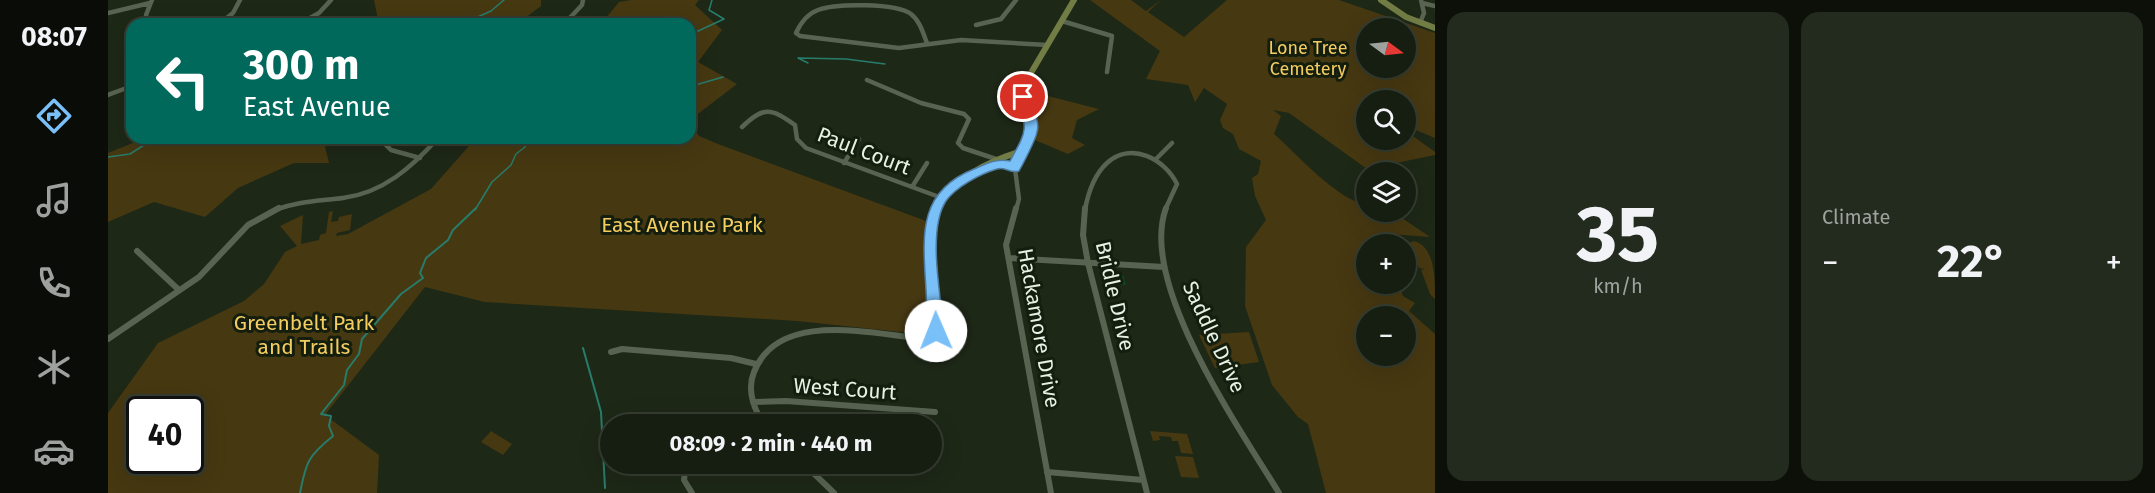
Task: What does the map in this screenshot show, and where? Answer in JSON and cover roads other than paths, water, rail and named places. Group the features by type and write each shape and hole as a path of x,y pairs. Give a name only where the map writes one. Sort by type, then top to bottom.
{"street":[{"path":"227,18 233,13 240,0"},
{"path":"310,18 319,13 331,0"},
{"path":"570,18 582,5 583,0"},
{"path":"976,25 1001,19 1016,0"},
{"path":"867,80 927,105 964,114 969,119 958,143 963,148 997,159 1015,168 1030,138 1032,127 1023,97 1025,83 1074,0"},
{"path":"1381,0 1420,23 1435,28"},
{"path":"108,13 151,2"},
{"path":"147,18 151,2"},
{"path":"1420,23 1424,13 1421,2"},
{"path":"1421,2 1435,6"},
{"path":"927,43 916,20 901,9 857,6 822,8 806,15 796,33 800,36 899,48 961,40 1047,45"},
{"path":"1062,21 1112,36 1107,72"},
{"path":"108,94 126,88"},
{"name":"Paul Court","path":"742,127 756,113 765,110 795,125 797,139 806,148 942,198"},
{"path":"844,163 859,139"},
{"path":"1156,159 1172,143"},
{"path":"385,144 391,150 420,158"},
{"path":"108,339 138,315 179,290 214,264 237,236 256,220 305,200 352,197 405,173 433,144"},
{"path":"758,414 753,402 752,383 756,364 771,345 784,336 801,332 918,338 933,336 938,320 930,233 942,198 971,175 997,159 1022,151"},
{"name":"Bridle Drive","path":"1147,493 1088,262 1083,227 1087,203 1102,166 1115,154 1136,153 1156,159"},
{"name":"Saddle Drive","path":"1156,159 1171,171 1177,184 1161,219 1160,239 1164,267 1175,302 1202,360 1279,493"},
{"path":"912,188 927,163"},
{"path":"988,166 1006,164"},
{"name":"Hackamore Drive","path":"1015,168 1019,199 1008,236 1009,258 1051,493"},
{"path":"138,251 179,290"},
{"path":"1009,258 1164,267"},
{"path":"611,352 622,349 731,358 756,364"},
{"name":"West Court","path":"753,402 786,401 935,412"},
{"path":"1047,472 1143,480"},
{"path":"685,474 684,480 692,493"},
{"path":"814,474 834,493"}],"waterway":[{"path":"475,18 491,11 504,0"},
{"path":"696,32 724,19 709,10 712,0"},
{"path":"696,32 696,52"},
{"path":"808,63 798,58 846,59 885,64"},
{"path":"696,85 723,77"},
{"path":"108,157 130,154 146,144"},
{"path":"475,210 492,182 511,165 516,154 525,147 525,144"},
{"path":"300,493 309,460 333,436 329,426 331,416 321,414 344,385 347,370 359,354 362,339 401,294 423,278 420,273 426,258 448,240 453,230 476,208"},
{"path":"583,348 601,412 605,488"}],"park label":[{"name":"Lone Tree Cemetery","path":"1308,58"},
{"name":"East Avenue Park","path":"682,225"},
{"name":"Greenbelt Park and Trails","path":"304,335"}]}
